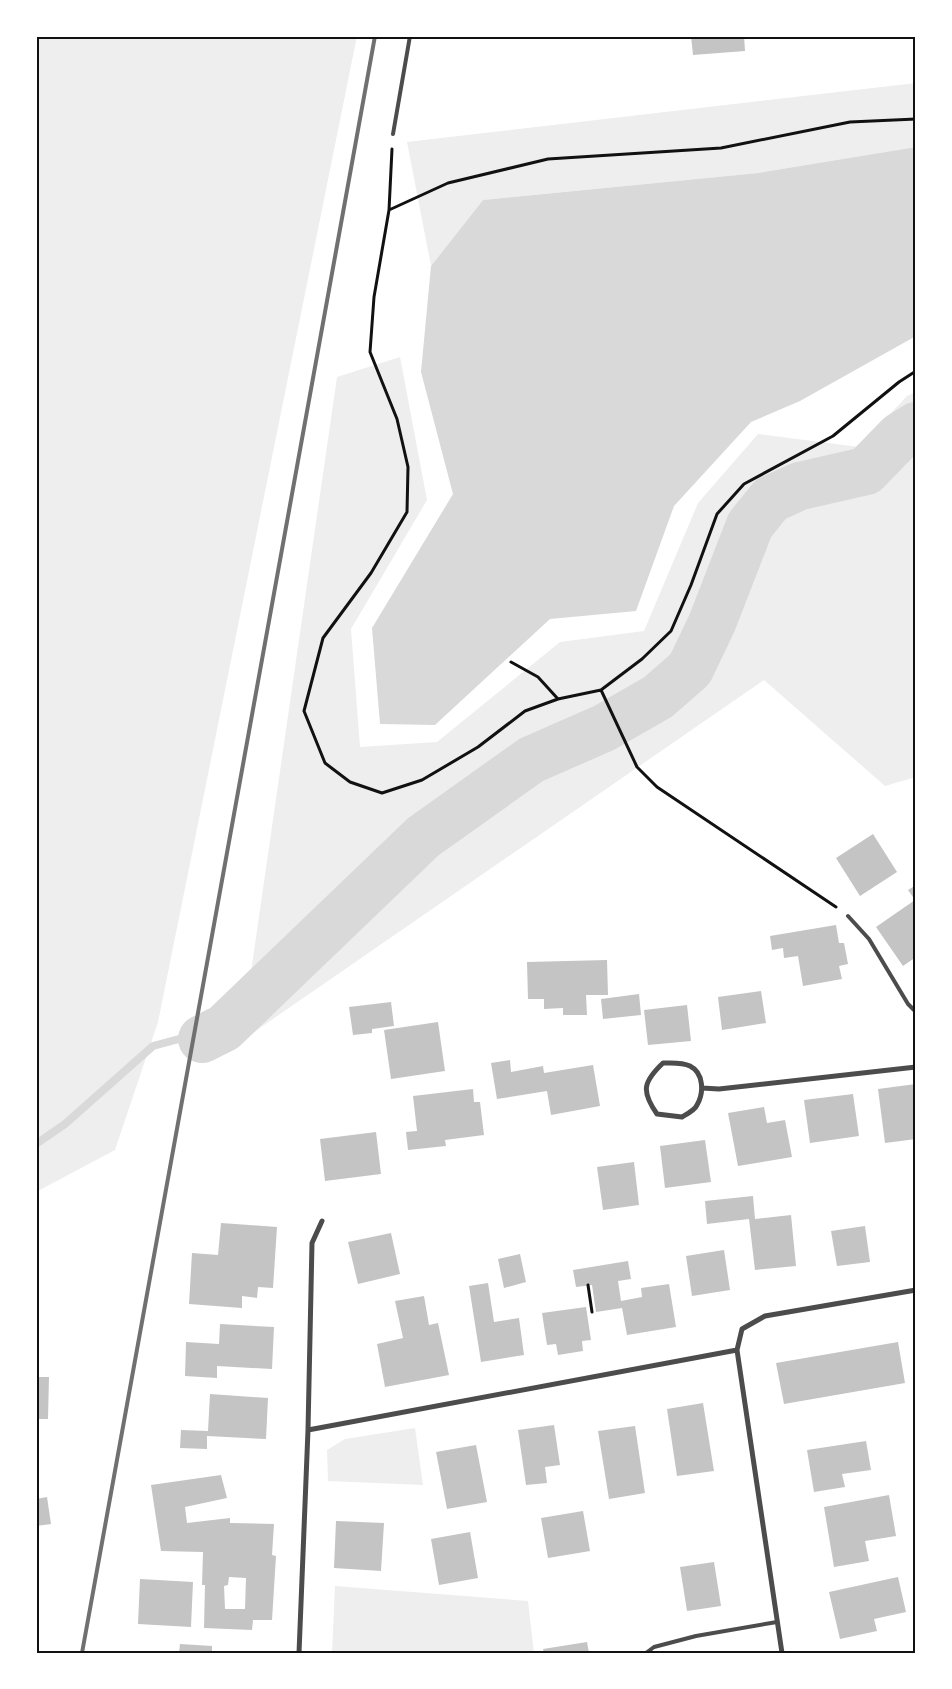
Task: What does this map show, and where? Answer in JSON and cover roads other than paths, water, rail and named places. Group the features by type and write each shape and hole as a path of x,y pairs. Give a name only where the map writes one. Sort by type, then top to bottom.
{"street":[{"path":"663,1063 679,1063 692,1066 700,1077 702,1088 697,1107 682,1117 657,1114 649,1102 646,1087 649,1076 663,1063"},
{"path":"702,1088 719,1089 916,1067"},
{"path":"299,1653 308,1430 312,1243 322,1221"},
{"path":"782,1653 737,1350 742,1329 765,1316 916,1290"},
{"path":"308,1430 737,1350"}],"lane":[{"path":"392,134 410,36"},
{"path":"848,916 868,939 908,1004 916,1012"},
{"path":"646,1653 654,1647 696,1636 777,1622"}],"waterway":[{"path":"202,1039 224,1028 423,837 531,760 604,728 658,697 690,669 712,623 750,525 771,499 800,486 866,471 900,436 916,426"},
{"path":"36,1144 65,1124 153,1046 179,1039"}],"railway":[{"path":"82,1653 375,36"}]}
